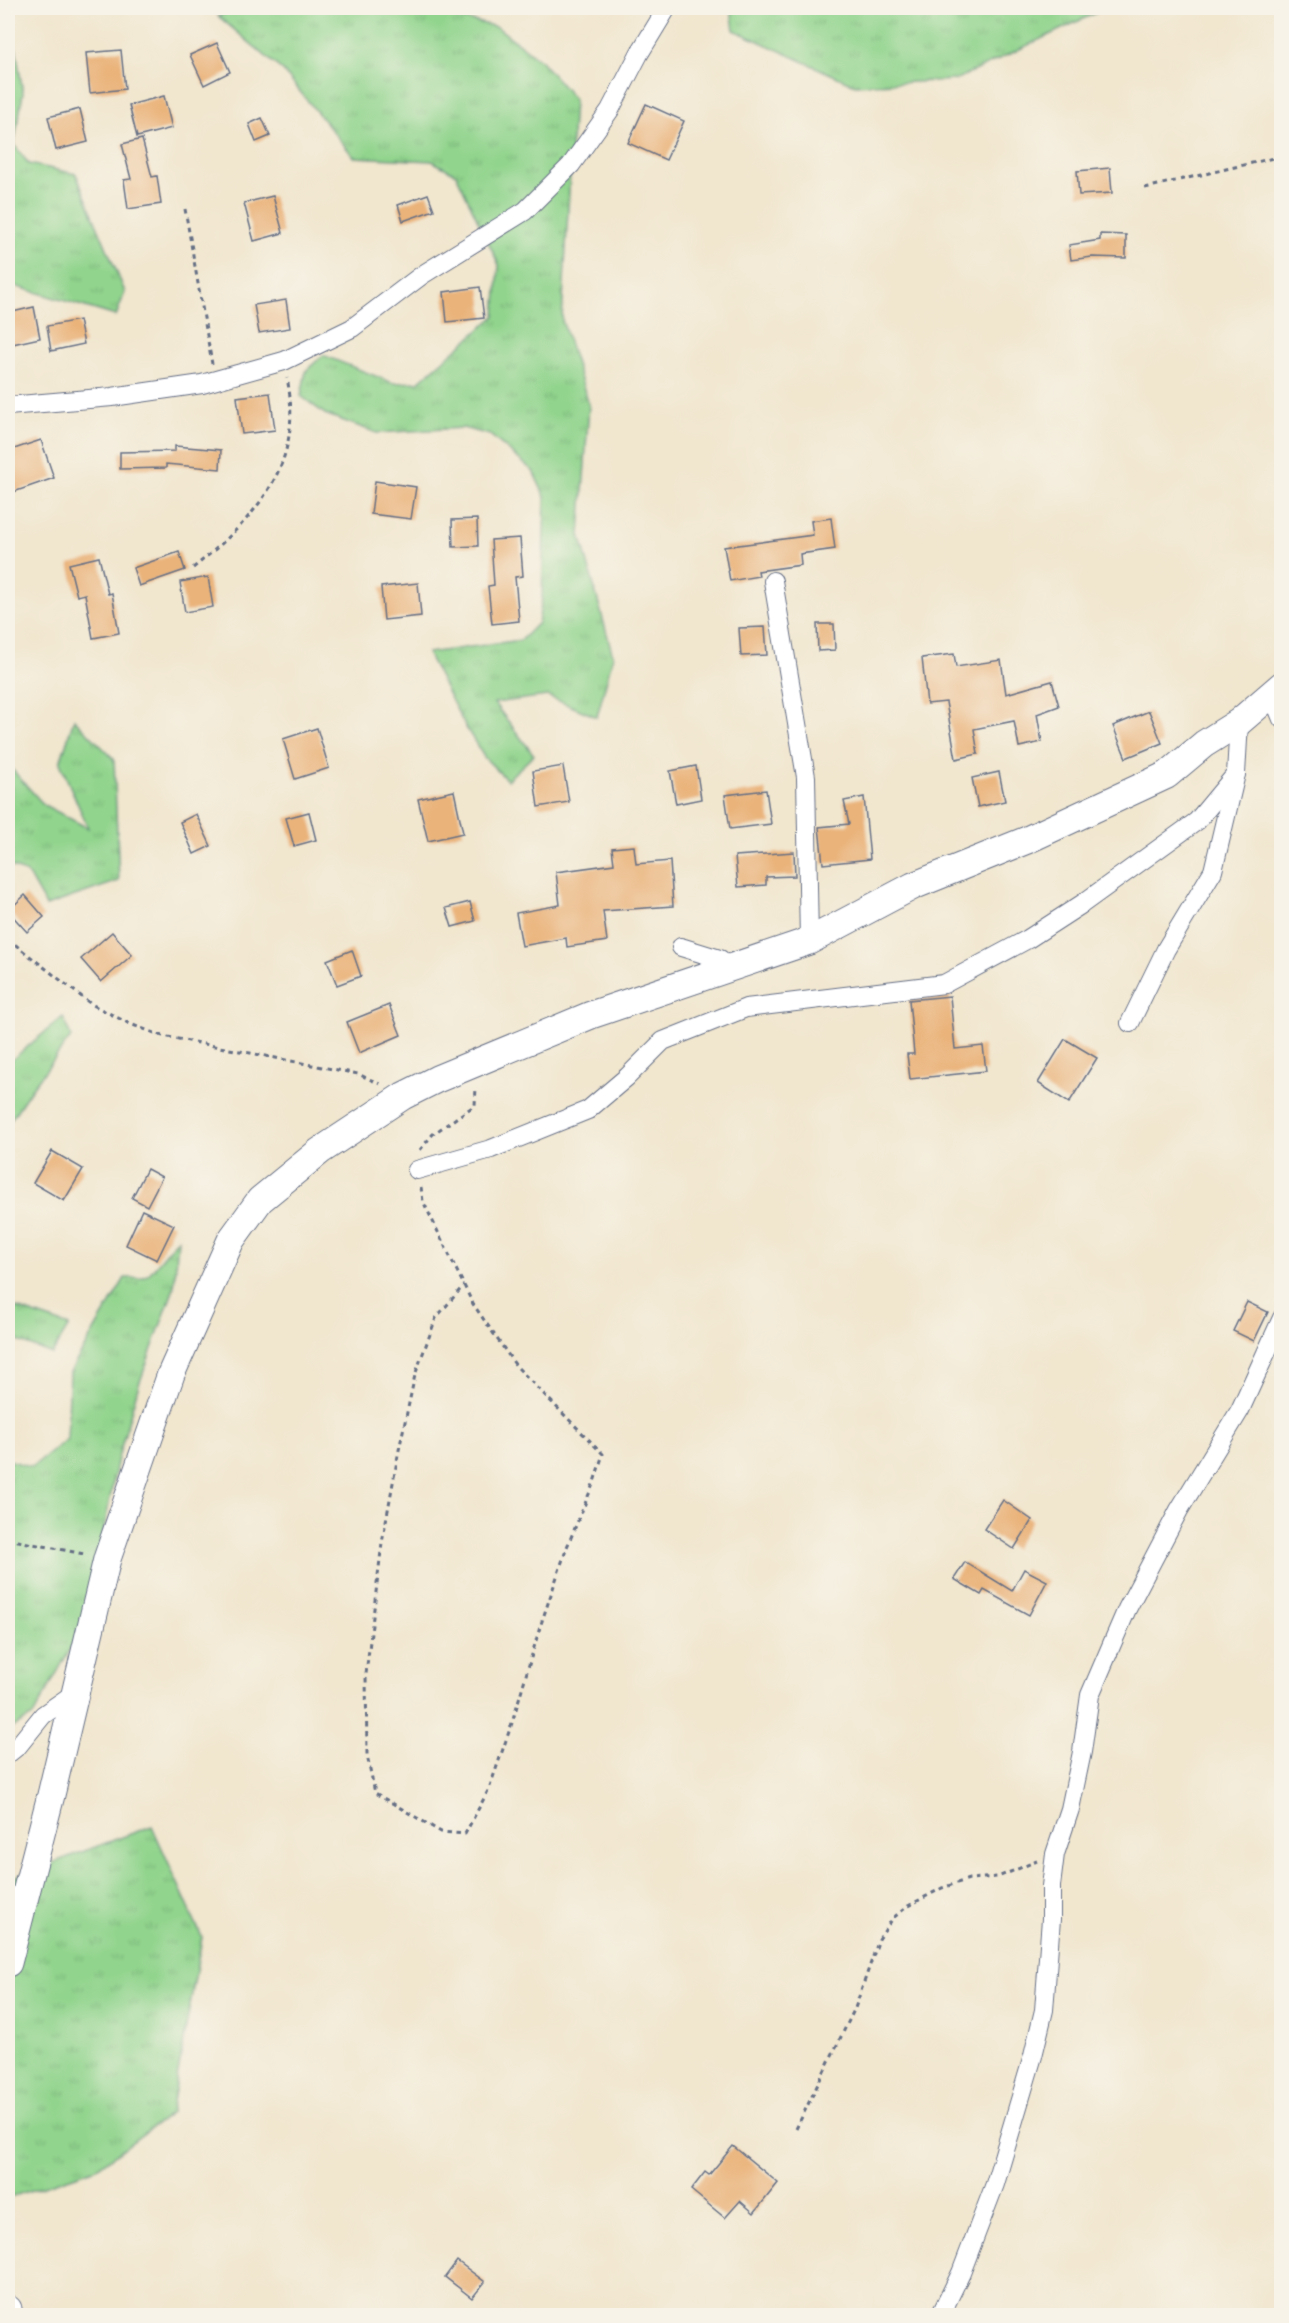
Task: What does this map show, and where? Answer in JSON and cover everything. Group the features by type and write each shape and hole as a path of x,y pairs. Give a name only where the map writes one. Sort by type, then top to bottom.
{"main road":[{"path":"8,1963 107,1559 171,1374 231,1240 260,1200 320,1151 403,1096 591,1015 809,941 913,886 1027,840 1167,775 1204,744 1239,722 1276,688"},
{"path":"8,2309 9,2316"}],"street":[{"path":"8,406 112,397 215,381 284,361 352,328 422,275 525,211 571,165 610,110 639,54 667,8"},
{"path":"773,581 806,777 809,941"},
{"path":"1276,688 1281,719"},
{"path":"1130,1023 1166,949 1213,871 1236,774 1239,722"},
{"path":"417,1170 491,1149 588,1110 627,1077 663,1041 746,1008 944,984 1028,939 1082,904 1197,821 1236,774"},
{"path":"681,948 720,959 723,971"},
{"path":"940,2316 961,2272 995,2184 1033,2056 1044,2010 1055,1854 1071,1809 1090,1695 1127,1609 1179,1510 1240,1410 1281,1318"},
{"path":"8,1754 18,1746 43,1715 76,1692"}],"path":[{"path":"1145,188 1281,156"},
{"path":"185,209 215,381"},
{"path":"193,568 231,537 267,494 285,457 291,425 291,397 284,361"},
{"path":"8,939 91,1004 130,1024 163,1036 358,1074 403,1096"},
{"path":"464,1284 436,1318 415,1375 382,1543 366,1674 367,1755 375,1793 441,1832 465,1834 489,1789 567,1547 603,1454 516,1366 473,1304 464,1284 423,1201 415,1156 433,1134 476,1105 478,1062"},
{"path":"8,1539 107,1559"},
{"path":"796,2129 855,2008 879,1939 893,1918 908,1906 942,1888 969,1879 998,1877 1055,1854"}],"green space":[{"path":"238,8 419,8 497,27 541,61 574,99 562,320 589,405 580,535 613,656 597,717 547,696 494,703 534,755 507,780 484,757 427,653 521,640 538,623 542,599 545,497 533,471 490,435 463,428 377,433 325,414 301,396 306,371 323,355 393,383 418,382 495,316 499,265 456,174 432,161 354,157 283,71 218,16"},
{"path":"731,8 1106,8 955,80 855,85 734,30"},
{"path":"8,43 16,49 23,93 14,145 29,164 76,174 125,292 116,316 8,284"},
{"path":"74,719 114,759 119,881 46,906 27,873 8,865 8,765 44,805 88,828 60,763"},
{"path":"63,1017 71,1037 8,1124 8,1063"},
{"path":"178,1239 174,1288 138,1387 118,1458 86,1620 33,1716 8,1730 8,1460 32,1467 67,1439 70,1372 125,1278 141,1278 149,1274"},
{"path":"8,1305 69,1326 52,1354 8,1337"},
{"path":"152,1826 202,1937 171,2113 97,2168 8,2198 8,1893 14,1877"}],"building":[{"path":"217,43 230,72 204,85 190,55"},
{"path":"121,50 125,89 90,93 86,53"},
{"path":"164,96 172,128 137,137 129,105"},
{"path":"646,104 684,121 666,160 628,143"},
{"path":"80,109 88,142 56,150 48,117"},
{"path":"262,118 270,136 256,142 249,124"},
{"path":"142,139 152,177 157,176 161,204 128,209 124,180 131,179 122,144"},
{"path":"1110,168 1112,193 1079,195 1077,171"},
{"path":"428,194 434,210 403,221 398,205"},
{"path":"273,196 283,233 254,241 244,203"},
{"path":"1100,234 1126,235 1126,258 1092,257 1071,260 1069,245 1100,240"},
{"path":"480,287 484,318 447,322 444,292"},
{"path":"286,300 290,328 259,333 254,305"},
{"path":"34,307 40,338 8,345 8,313"},
{"path":"79,320 84,344 51,351 47,326"},
{"path":"270,393 275,430 242,434 237,397"},
{"path":"41,440 54,478 8,494 8,451"},
{"path":"175,446 221,450 220,469 166,464 166,468 120,469 120,452 175,451"},
{"path":"375,481 416,487 411,519 371,514"},
{"path":"831,518 835,549 800,554 801,565 758,571 759,576 730,581 724,547 813,535 811,521"},
{"path":"477,519 478,546 453,547 452,520"},
{"path":"520,538 523,576 515,577 519,621 492,624 488,586 494,585 491,540"},
{"path":"179,552 185,570 139,586 133,568"},
{"path":"99,557 108,594 112,593 119,633 93,638 85,594 77,596 69,564"},
{"path":"208,577 213,607 185,612 180,582"},
{"path":"418,583 421,616 384,620 381,587"},
{"path":"817,624 834,624 835,650 818,651"},
{"path":"765,627 767,655 741,656 739,628"},
{"path":"954,654 956,667 1001,660 1006,694 1052,681 1059,706 1037,714 1042,742 1019,747 1014,721 974,729 978,754 956,759 946,702 927,704 922,658"},
{"path":"1149,711 1162,743 1126,758 1113,726"},
{"path":"317,728 329,768 295,779 283,739"},
{"path":"563,766 569,802 538,807 533,771"},
{"path":"696,766 701,799 676,804 670,771"},
{"path":"999,772 1005,801 978,807 972,778"},
{"path":"766,790 771,824 730,829 725,795"},
{"path":"454,791 463,833 428,841 418,799"},
{"path":"864,797 870,859 823,864 819,827 849,824 844,801"},
{"path":"309,812 316,840 294,846 286,818"},
{"path":"196,814 211,846 194,854 180,822"},
{"path":"634,846 636,864 670,861 673,906 603,911 607,941 567,947 566,938 522,946 516,913 560,905 556,872 614,864 612,848"},
{"path":"794,852 795,876 766,877 766,885 738,887 735,856"},
{"path":"25,895 44,917 27,932 8,911"},
{"path":"470,902 475,921 452,927 446,908"},
{"path":"112,932 132,955 101,982 81,959"},
{"path":"352,950 361,976 337,985 327,960"},
{"path":"950,996 955,1049 983,1046 986,1071 910,1079 907,1054 914,1054 909,1000"},
{"path":"389,1005 401,1035 359,1053 347,1022"},
{"path":"1065,1039 1097,1058 1069,1103 1038,1083"},
{"path":"52,1151 83,1169 64,1201 33,1183"},
{"path":"147,1169 162,1177 147,1206 132,1198"},
{"path":"142,1210 174,1225 157,1260 126,1245"},
{"path":"1247,1302 1268,1312 1254,1341 1233,1331"},
{"path":"1003,1500 1032,1520 1014,1549 984,1529"},
{"path":"965,1562 1012,1591 1024,1569 1047,1581 1029,1615 984,1590 981,1595 954,1579"},
{"path":"733,2146 778,2183 754,2213 740,2201 725,2218 691,2190 705,2172 709,2175"},
{"path":"457,2261 485,2282 472,2298 445,2277"}]}
